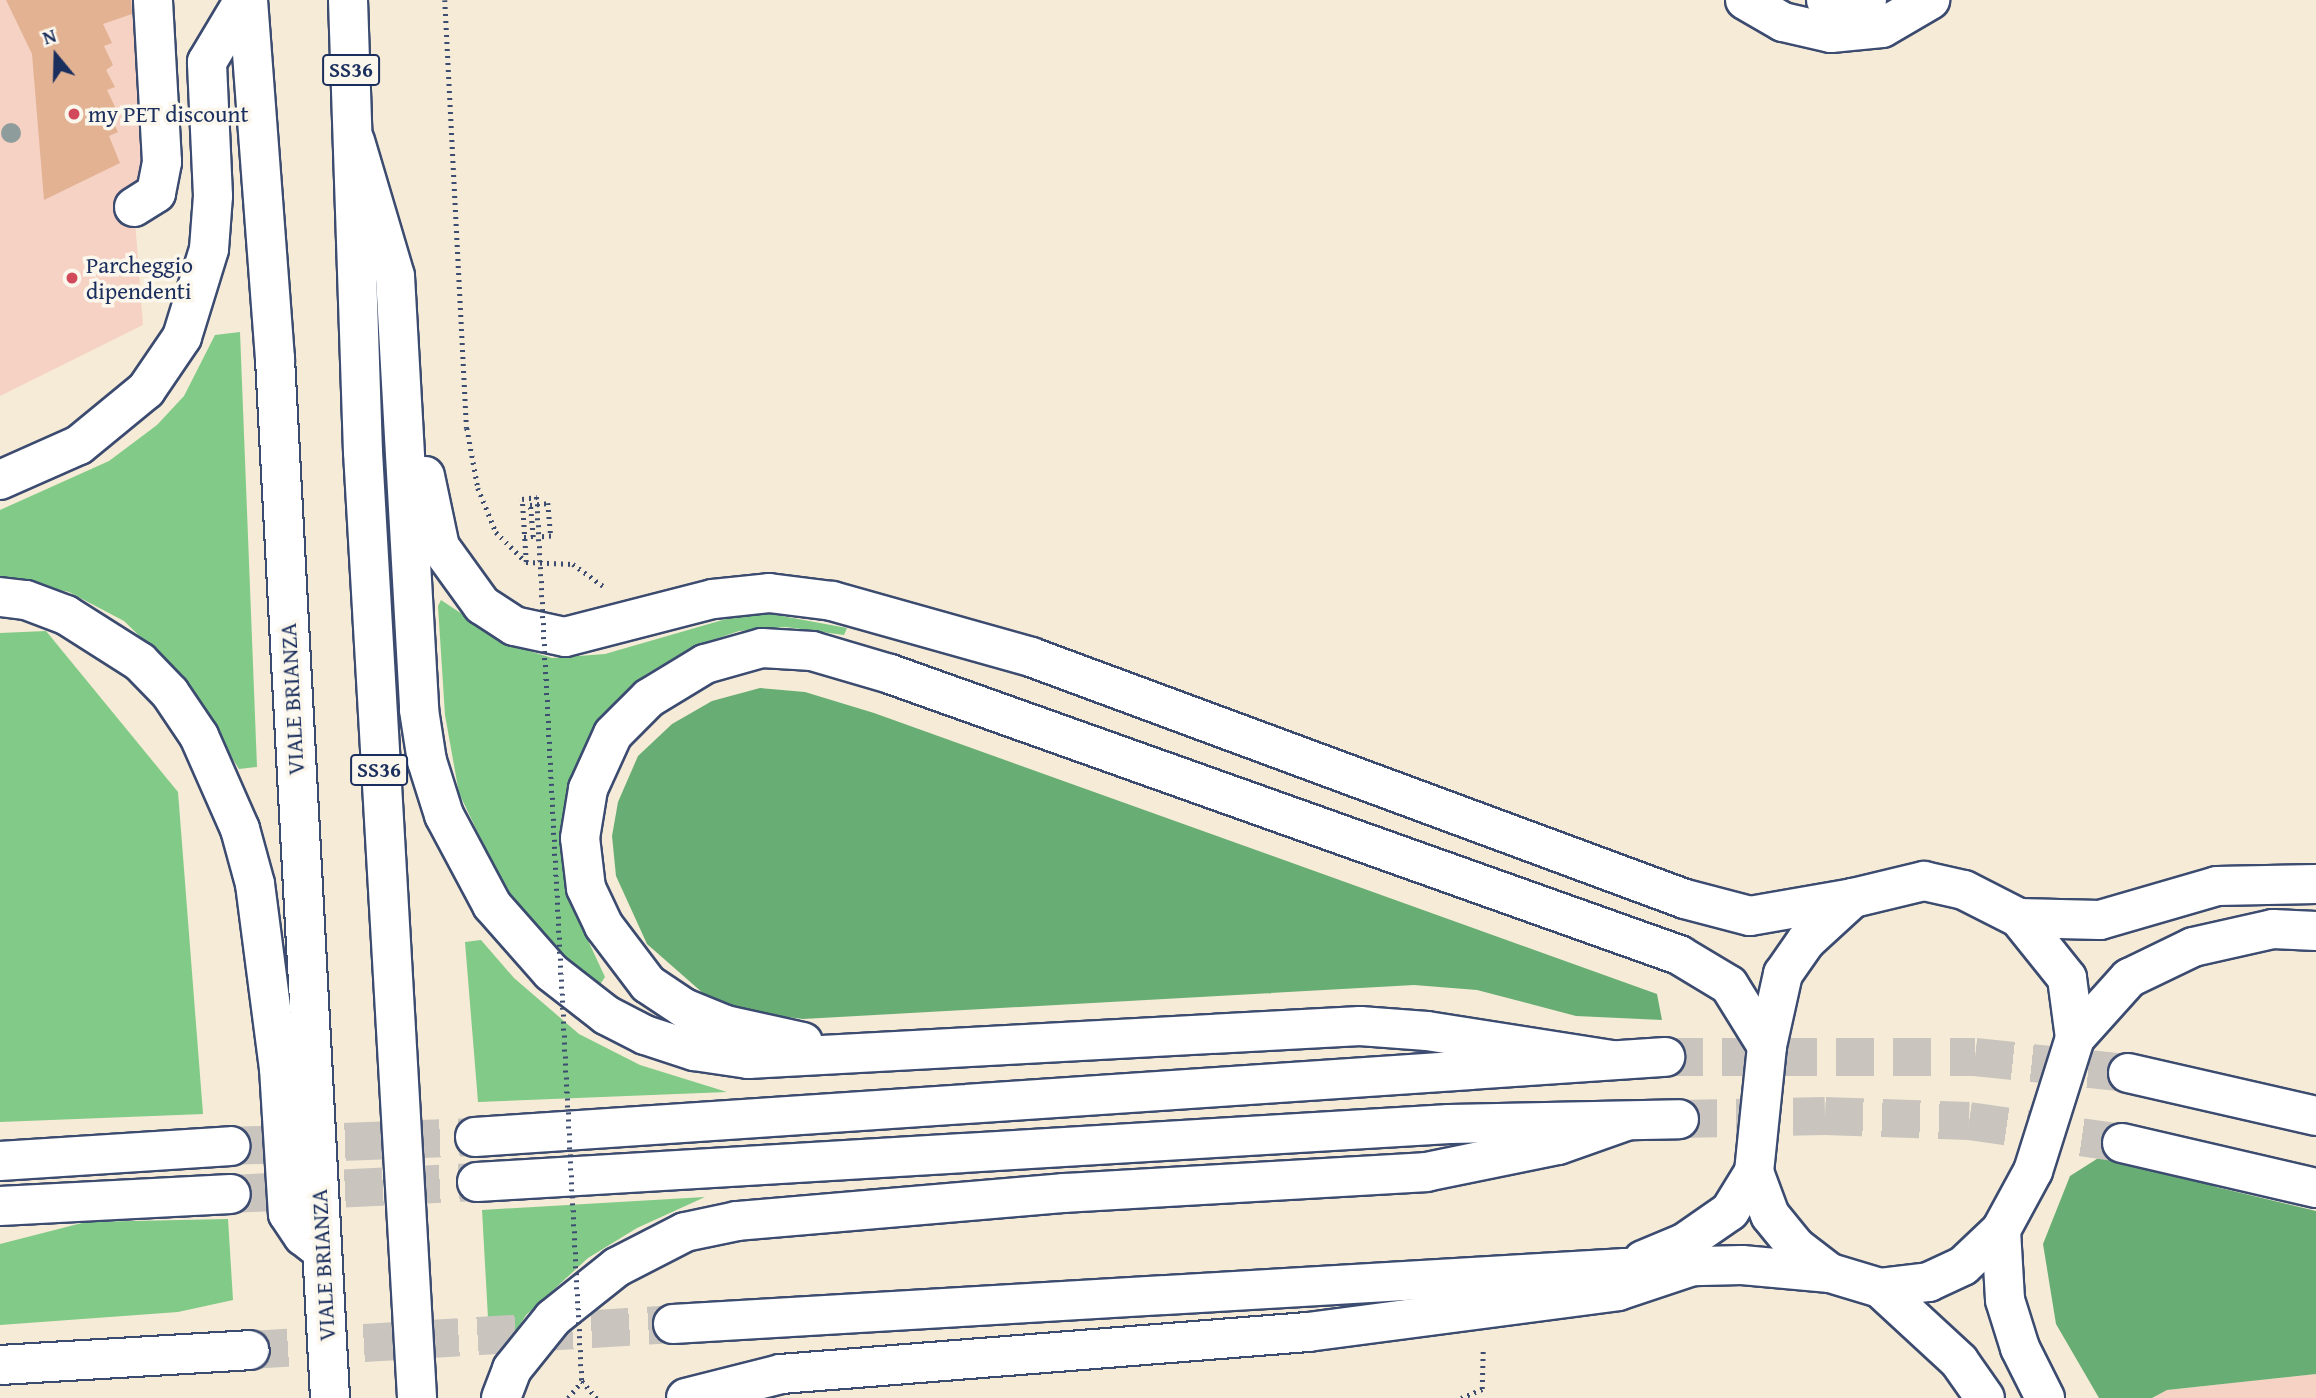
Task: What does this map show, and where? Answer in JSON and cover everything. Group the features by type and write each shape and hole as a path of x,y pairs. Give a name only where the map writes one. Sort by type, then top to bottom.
{"main road":[{"path":"134,207 156,193 162,162 153,0"},
{"path":"0,480 79,445 146,390 181,337 209,249 213,196 207,62 246,0"},
{"name":"VIALE BRIANZA","path":"246,0 275,359 330,1398"},
{"name":"SS36","path":"348,0 355,141 363,452 417,1398"},
{"path":"1745,0 1783,22 1831,33 1882,28 1930,0"},
{"path":"1826,0 1867,0"},
{"path":"355,141 395,276 423,735 444,815 492,905 551,972 606,1015 645,1035 694,1051 748,1059 1360,1026 1427,1031 1612,1060"},
{"path":"400,355 440,547 482,605 514,626 565,637 713,599 769,593 832,601 1031,657 1685,899 1750,916 1805,910 1924,881 1964,890 2018,918 2067,978 2075,1038"},
{"path":"0,597 26,600 66,615 140,662 170,693 199,736 240,829 255,884 279,1068 288,1214 303,1236 322,1251"},
{"path":"861,1051 760,1034 684,1008 648,984 626,959 586,888 580,838 588,789 613,734 649,698 705,664 762,648 812,651 890,674 1679,955 1729,985 1768,1046"},
{"path":"2018,918 2100,920 2217,886 2316,884"},
{"path":"1830,1273 1796,1247 1770,1215 1755,1172 1768,1046 1783,974 1806,941 1853,898"},
{"path":"673,1324 1625,1268 1742,1265 1830,1273 1880,1287 1929,1282 1963,1266 2001,1230 2033,1171 2075,1038 2129,978 2193,947 2273,929 2316,931"},
{"path":"475,1137 1665,1057"},
{"path":"2128,1073 2316,1116"},
{"path":"477,1182 1449,1124 1679,1119"},
{"path":"501,1398 512,1369 554,1318 617,1266 685,1233 737,1221 1050,1194 1426,1172 1558,1145 1626,1121"},
{"path":"2122,1143 2316,1188"},
{"path":"0,1161 231,1146"},
{"path":"1625,1268 1684,1243 1730,1211 1755,1172"},
{"path":"0,1206 231,1194"},
{"path":"2001,1230 2005,1300 2020,1348 2045,1398"},
{"path":"686,1398 781,1374 1308,1332 1618,1292 1693,1266"},
{"path":"1880,1287 1951,1352 1985,1398"},
{"path":"0,1365 250,1350"}],"path":[{"path":"445,0 467,428 487,512 508,548 526,562 573,564 608,589"},
{"path":"526,562 522,499 537,497 582,1381 597,1398"},
{"path":"524,537 533,537 530,505 548,503 551,536 539,537"},
{"path":"1461,1398 1482,1389 1483,1337"},
{"path":"568,1398 582,1381"}],"shaded area":[{"path":"0,0 135,0 144,169 134,207 143,325 0,396"},
{"path":"2316,1374 2316,1398 2152,1398 2167,1390"}],"green space":[{"path":"240,332 257,767 239,769 179,674 124,621 69,592 0,577 0,510 109,461 157,425 184,396 215,335"},
{"path":"441,600 507,644 552,658 605,654 733,617 771,614 847,628 844,635 786,627 739,631 692,647 645,675 621,701 567,879 578,919 605,977 599,986 589,986 508,896 459,793 445,715 438,606"},
{"path":"46,631 178,792 203,1114 0,1122 0,633"},
{"path":"760,688 805,692 874,713 1657,994 1662,1020 1576,1016 1477,990 1414,985 803,1019 741,1011 704,994 647,944 616,876 612,836 618,802 638,756 672,724 712,701"},
{"path":"481,940 514,978 579,1034 640,1065 727,1092 478,1102 465,942"},
{"path":"2122,1143 2216,1187 2316,1211 2316,1374 2167,1390 2152,1398 2099,1398 2056,1324 2043,1244 2070,1176"},
{"path":"705,1197 637,1228 588,1258 526,1315 502,1353 490,1354 482,1210"},
{"path":"228,1219 233,1300 178,1312 0,1325 0,1244 86,1222"}],"building":[{"path":"6,0 131,0 132,14 103,24 112,43 104,46 113,65 106,70 115,87 107,90 116,109 109,113 118,132 109,136 120,163 44,200 32,54"}],"tunnel":[{"path":"1665,1057 1975,1057 2128,1073"},
{"path":"1679,1119 1825,1116 1969,1121 2122,1143"},
{"path":"231,1146 475,1137"},
{"path":"231,1194 477,1182"},
{"path":"250,1350 673,1324"}],"place":[{"name":"my PET discount","path":"74,114"},
{"name":"Parcheggio dipendenti","path":"72,278"}]}
